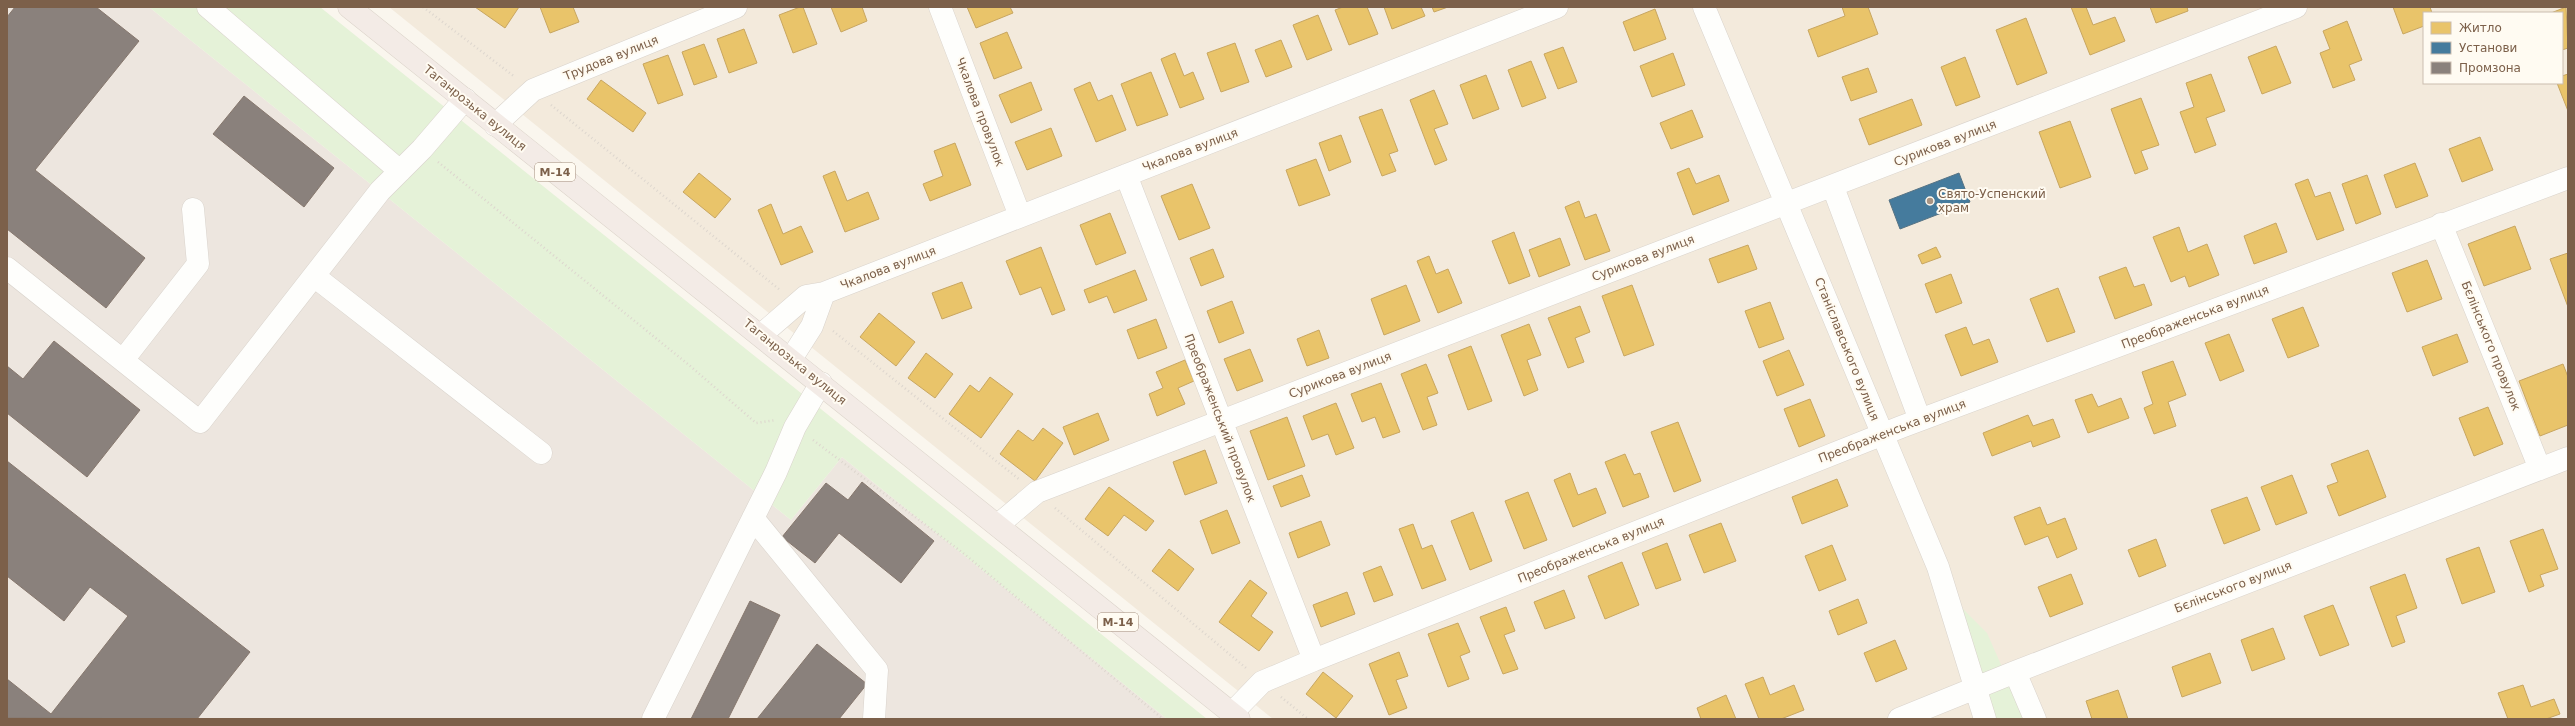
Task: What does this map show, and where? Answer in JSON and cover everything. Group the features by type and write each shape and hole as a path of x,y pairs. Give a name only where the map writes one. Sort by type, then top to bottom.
{"highway":[{"name":"Таганрозька вулиця","path":"349,7 465,99 495,125 821,383 1235,716"}],"street":[{"path":"208,7 400,171"},
{"name":"Трудова вулиця","path":"495,125 533,90 736,7"},
{"name":"Чкалова провулок","path":"940,7 1020,216"},
{"name":"Чкалова вулиця","path":"761,335 798,303 811,294 824,293 1557,7"},
{"name":"Станіславського вулиця","path":"1704,7 1938,567 1977,688 1985,719"},
{"name":"Сурикова вулиця","path":"998,525 1037,492 1787,203 1833,187 2296,7"},
{"path":"7,268 200,422 380,191 422,149 465,99"},
{"name":"Преображенський провулок","path":"1126,175 1314,660"},
{"name":"Преображенська вулиця","path":"1235,716 1262,682 1314,660 1882,434 2441,224 2568,178"},
{"path":"1833,187 1920,420"},
{"path":"123,360 198,264 193,209"},
{"name":"Бєлінського провулок","path":"2441,224 2540,469"},
{"path":"314,276 540,452"},
{"path":"791,359 816,318 824,293"},
{"path":"653,719 753,518 795,427 821,383"},
{"name":"Бєлінського вулиця","path":"1899,719 2015,672 2568,458"},
{"path":"753,518 877,670 874,719"},
{"path":"2015,672 2035,719"}],"path":[{"path":"423,7 533,90 798,303"},
{"path":"422,149 689,365 756,423 781,419"},
{"path":"816,318 1037,492 1308,719"},
{"path":"810,438 962,553 1163,719"}],"shaded area":[{"path":"7,7 149,7 791,520 842,457 1167,719 7,719"},
{"path":"389,7 2568,7 2568,719 1273,719"}],"green space":[{"path":"149,7 320,7 1207,719 1167,719 842,457 791,520"},
{"path":"1931,577 1987,633 2002,667 1971,679"},
{"path":"2010,684 2025,719 1986,719 1978,696"}],"building: Житло":[{"path":"475,7 519,7 505,28"},
{"path":"540,7 573,7 579,22 550,33"},
{"path":"803,7 817,44 793,53 779,15"},
{"path":"831,7 862,7 867,21 841,32"},
{"path":"967,7 1010,7 1013,13 976,28"},
{"path":"1343,7 1367,7 1378,34 1349,45 1335,10"},
{"path":"1384,7 1421,7 1425,16 1392,29"},
{"path":"1432,7 1448,7 1434,12"},
{"path":"1842,7 1868,7 1878,34 1818,57 1808,30 1845,16"},
{"path":"2071,7 2086,7 2093,25 2115,17 2125,41 2090,55"},
{"path":"2150,7 2187,7 2188,11 2156,23"},
{"path":"2393,7 2430,7 2432,12 2423,12 2423,26 2403,34"},
{"path":"2566,7 2568,48 2563,50 2563,12 2554,12"},
{"path":"1655,9 1666,39 1634,51 1623,22"},
{"path":"1318,15 1332,50 1307,60 1293,25"},
{"path":"2026,18 2047,73 2017,85 1996,30"},
{"path":"2347,21 2362,60 2349,65 2355,80 2333,88 2320,53 2330,49 2323,31"},
{"path":"744,29 757,63 729,73 717,39"},
{"path":"1007,32 1022,68 994,79 980,43"},
{"path":"1281,40 1292,67 1266,77 1255,50"},
{"path":"1235,43 1249,82 1221,92 1207,53"},
{"path":"704,44 717,77 694,85 682,52"},
{"path":"2276,46 2291,83 2262,94 2248,57"},
{"path":"1563,47 1577,82 1558,89 1544,54"},
{"path":"1175,53 1184,76 1193,72 1204,99 1180,108 1161,59"},
{"path":"1673,53 1685,85 1652,97 1640,66"},
{"path":"668,55 683,95 658,104 643,64"},
{"path":"1965,57 1980,97 1956,106 1941,67"},
{"path":"1531,61 1546,98 1522,107 1508,70"},
{"path":"1868,68 1877,92 1851,101 1842,77"},
{"path":"1151,72 1168,115 1137,126 1121,84"},
{"path":"2211,74 2225,111 2206,118 2216,145 2195,153 2180,112 2194,107 2186,83"},
{"path":"2568,74 2568,111 2557,84 2563,84 2563,76"},
{"path":"1486,75 1499,109 1473,119 1460,85"},
{"path":"601,80 646,113 633,132 587,99"},
{"path":"1031,82 1042,110 1011,123 999,95"},
{"path":"1090,82 1098,101 1112,95 1126,130 1096,142 1074,89"},
{"path":"1434,90 1448,124 1434,129 1447,160 1435,165 1410,100"},
{"path":"2141,98 2159,145 2141,151 2148,169 2135,174 2111,109"},
{"path":"1912,99 1922,125 1869,145 1859,119"},
{"path":"1382,109 1398,151 1389,154 1396,171 1382,176 1359,117"},
{"path":"1692,110 1703,137 1671,149 1660,123"},
{"path":"2070,121 2091,177 2060,188 2039,132"},
{"path":"1051,128 1062,156 1027,170 1015,142"},
{"path":"1341,135 1351,162 1329,171 1319,143"},
{"path":"2480,137 2493,170 2462,182 2449,149"},
{"path":"955,143 971,185 930,201 923,184 943,176 934,151"},
{"path":"1316,159 1330,195 1299,206 1286,170"},
{"path":"2415,163 2428,196 2396,208 2384,175"},
{"path":"1689,168 1696,184 1719,175 1729,201 1693,215 1677,173"},
{"path":"835,171 847,201 868,192 879,219 845,232 823,176"},
{"path":"699,173 731,199 715,218 683,192"},
{"path":"2367,175 2381,214 2356,224 2342,184"},
{"path":"2308,179 2315,197 2330,192 2344,230 2317,240 2295,184"},
{"path":"1192,184 1210,228 1179,240 1161,196"},
{"path":"1579,201 1585,218 1596,214 1610,251 1585,260 1565,207"},
{"path":"771,204 783,234 801,226 813,252 781,265 758,210"},
{"path":"1110,213 1126,253 1096,265 1080,225"},
{"path":"2276,223 2287,252 2254,264 2244,236"},
{"path":"2515,226 2531,269 2484,286 2468,244"},
{"path":"2179,227 2188,252 2207,244 2219,275 2189,287 2185,276 2171,282 2153,237"},
{"path":"1514,232 1530,276 1509,284 1492,241"},
{"path":"1560,238 1570,265 1539,277 1529,250"},
{"path":"1748,245 1757,269 1718,283 1709,259"},
{"path":"1041,247 1065,310 1052,315 1041,287 1020,295 1006,261"},
{"path":"1936,247 1941,257 1922,264 1918,255"},
{"path":"1213,249 1224,277 1201,286 1190,258"},
{"path":"2568,253 2568,307 2550,259"},
{"path":"1429,256 1436,274 1448,269 1462,303 1438,313 1417,261"},
{"path":"2427,260 2442,299 2407,312 2392,273"},
{"path":"2126,267 2134,287 2144,284 2152,305 2115,319 2099,277"},
{"path":"1135,270 1147,300 1114,313 1107,296 1089,303 1084,290"},
{"path":"1951,274 1962,303 1936,313 1925,284"},
{"path":"962,282 972,308 942,319 932,293"},
{"path":"1406,285 1420,321 1384,335 1371,299"},
{"path":"1632,285 1654,345 1624,356 1602,296"},
{"path":"2058,288 2075,332 2047,342 2030,299"},
{"path":"1232,301 1244,333 1219,343 1207,311"},
{"path":"1770,302 1784,339 1759,348 1745,311"},
{"path":"1580,306 1590,332 1575,338 1584,362 1568,368 1548,318"},
{"path":"2303,307 2319,346 2288,358 2272,319"},
{"path":"879,313 915,342 896,366 860,337"},
{"path":"1156,319 1167,348 1138,359 1127,330"},
{"path":"1529,324 1541,355 1527,360 1538,390 1524,396 1501,335"},
{"path":"1966,327 1973,345 1989,339 1998,362 1961,376 1945,335"},
{"path":"1319,330 1329,358 1307,366 1297,339"},
{"path":"2229,334 2244,371 2220,381 2205,343"},
{"path":"2457,334 2468,362 2433,376 2422,347"},
{"path":"1471,346 1492,401 1468,410 1448,355"},
{"path":"1250,349 1263,381 1237,391 1224,359"},
{"path":"1789,350 1804,385 1777,396 1763,361"},
{"path":"926,353 953,374 935,398 908,378"},
{"path":"1185,360 1194,381 1178,388 1185,404 1157,416 1149,394 1163,388 1156,372"},
{"path":"2173,361 2186,395 2168,402 2176,426 2154,434 2144,408 2153,404 2142,372"},
{"path":"1426,364 1438,393 1427,397 1437,425 1423,430 1401,374"},
{"path":"2563,364 2568,377 2568,425 2540,436 2519,381"},
{"path":"990,377 1013,394 981,438 949,414 970,385 979,392"},
{"path":"1381,383 1400,432 1383,438 1375,417 1362,422 1351,394"},
{"path":"2092,394 2098,407 2121,398 2129,418 2088,433 2075,400"},
{"path":"1810,399 1825,436 1799,447 1784,409"},
{"path":"1336,403 1354,448 1336,455 1328,434 1312,440 1303,416"},
{"path":"2488,407 2503,444 2474,456 2459,418"},
{"path":"1098,413 1109,440 1074,455 1063,427"},
{"path":"2028,415 2033,426 2053,419 2060,437 2033,447 2031,441 1992,456 1983,433"},
{"path":"1287,417 1305,466 1268,480 1250,431"},
{"path":"1678,422 1701,481 1674,492 1651,432"},
{"path":"1043,428 1063,443 1035,481 1000,454 1018,430 1033,441"},
{"path":"1205,450 1217,483 1185,495 1173,462"},
{"path":"2368,450 2386,497 2339,516 2327,486 2338,482 2331,464"},
{"path":"1625,454 1634,475 1640,473 1649,497 1623,507 1605,462"},
{"path":"1570,473 1578,495 1596,488 1606,513 1573,527 1554,480"},
{"path":"1302,475 1310,496 1281,507 1273,486"},
{"path":"2292,475 2307,513 2276,525 2261,487"},
{"path":"1837,479 1848,506 1802,524 1792,497"},
{"path":"1109,487 1154,521 1146,531 1124,515 1108,536 1085,519"},
{"path":"1528,492 1547,540 1524,549 1505,501"},
{"path":"2247,497 2260,530 2224,544 2211,510"},
{"path":"2040,507 2047,525 2065,518 2077,549 2057,558 2048,536 2025,545 2014,517"},
{"path":"1227,510 1240,543 1212,554 1200,521"},
{"path":"1473,512 1492,561 1470,570 1451,521"},
{"path":"1321,521 1330,545 1298,558 1289,533"},
{"path":"1721,523 1736,561 1704,573 1689,535"},
{"path":"1413,524 1422,549 1432,545 1446,580 1422,589 1399,529"},
{"path":"2543,529 2558,569 2540,575 2544,586 2529,592 2510,541"},
{"path":"2156,539 2166,566 2139,577 2128,550"},
{"path":"1667,543 1681,580 1656,589 1642,553"},
{"path":"1832,545 1846,580 1819,591 1805,556"},
{"path":"2479,547 2495,592 2462,604 2446,559"},
{"path":"1169,549 1194,569 1178,591 1152,571"},
{"path":"1622,562 1639,605 1605,619 1588,576"},
{"path":"1381,566 1393,595 1374,602 1363,573"},
{"path":"2071,574 2083,604 2050,617 2038,587"},
{"path":"2405,574 2417,608 2396,616 2405,642 2392,647 2370,587"},
{"path":"1250,580 1267,593 1251,616 1273,632 1259,651 1219,622"},
{"path":"1564,590 1575,618 1545,629 1534,602"},
{"path":"1347,592 1355,614 1321,627 1313,605"},
{"path":"1858,599 1867,623 1838,635 1829,611"},
{"path":"2333,605 2349,645 2320,656 2304,616"},
{"path":"1506,607 1515,631 1504,635 1518,669 1503,674 1480,617"},
{"path":"1458,623 1470,652 1460,656 1469,679 1448,687 1428,634"},
{"path":"2273,628 2285,659 2252,671 2241,640"},
{"path":"1895,640 1907,669 1876,682 1864,653"},
{"path":"1399,652 1408,676 1396,680 1407,708 1389,715 1369,664"},
{"path":"2210,653 2221,683 2182,697 2172,667"},
{"path":"1323,672 1353,696 1336,718 1306,694"},
{"path":"1763,677 1770,695 1794,685 1804,710 1781,719 1759,719 1745,684"},
{"path":"2523,685 2531,707 2554,699 2560,714 2546,719 2508,719 2498,693"},
{"path":"2118,690 2128,719 2092,719 2086,701"},
{"path":"1726,695 1736,719 1701,719 1697,708"}],"building: Установи":[{"name":"Свято-Успенский храм","path":"1959,173 1970,202 1900,229 1889,200"}],"building: Промзона":[{"path":"15,7 96,7 139,41 35,170 145,258 106,308 7,229 7,17"},
{"path":"244,96 334,168 304,207 213,134"},
{"path":"54,341 140,410 87,477 7,413 7,366 23,379"},
{"path":"7,461 250,652 197,719 7,718 7,679 51,714 128,616 90,587 64,621 7,576"},
{"path":"862,482 934,541 901,583 839,533 815,563 782,537 826,483 848,500"},
{"path":"750,601 780,615 728,719 691,719"},
{"path":"817,644 867,684 839,719 757,719"}],"place":[{"name":"Свято-Успенский храм","path":"1930,201"}]}
